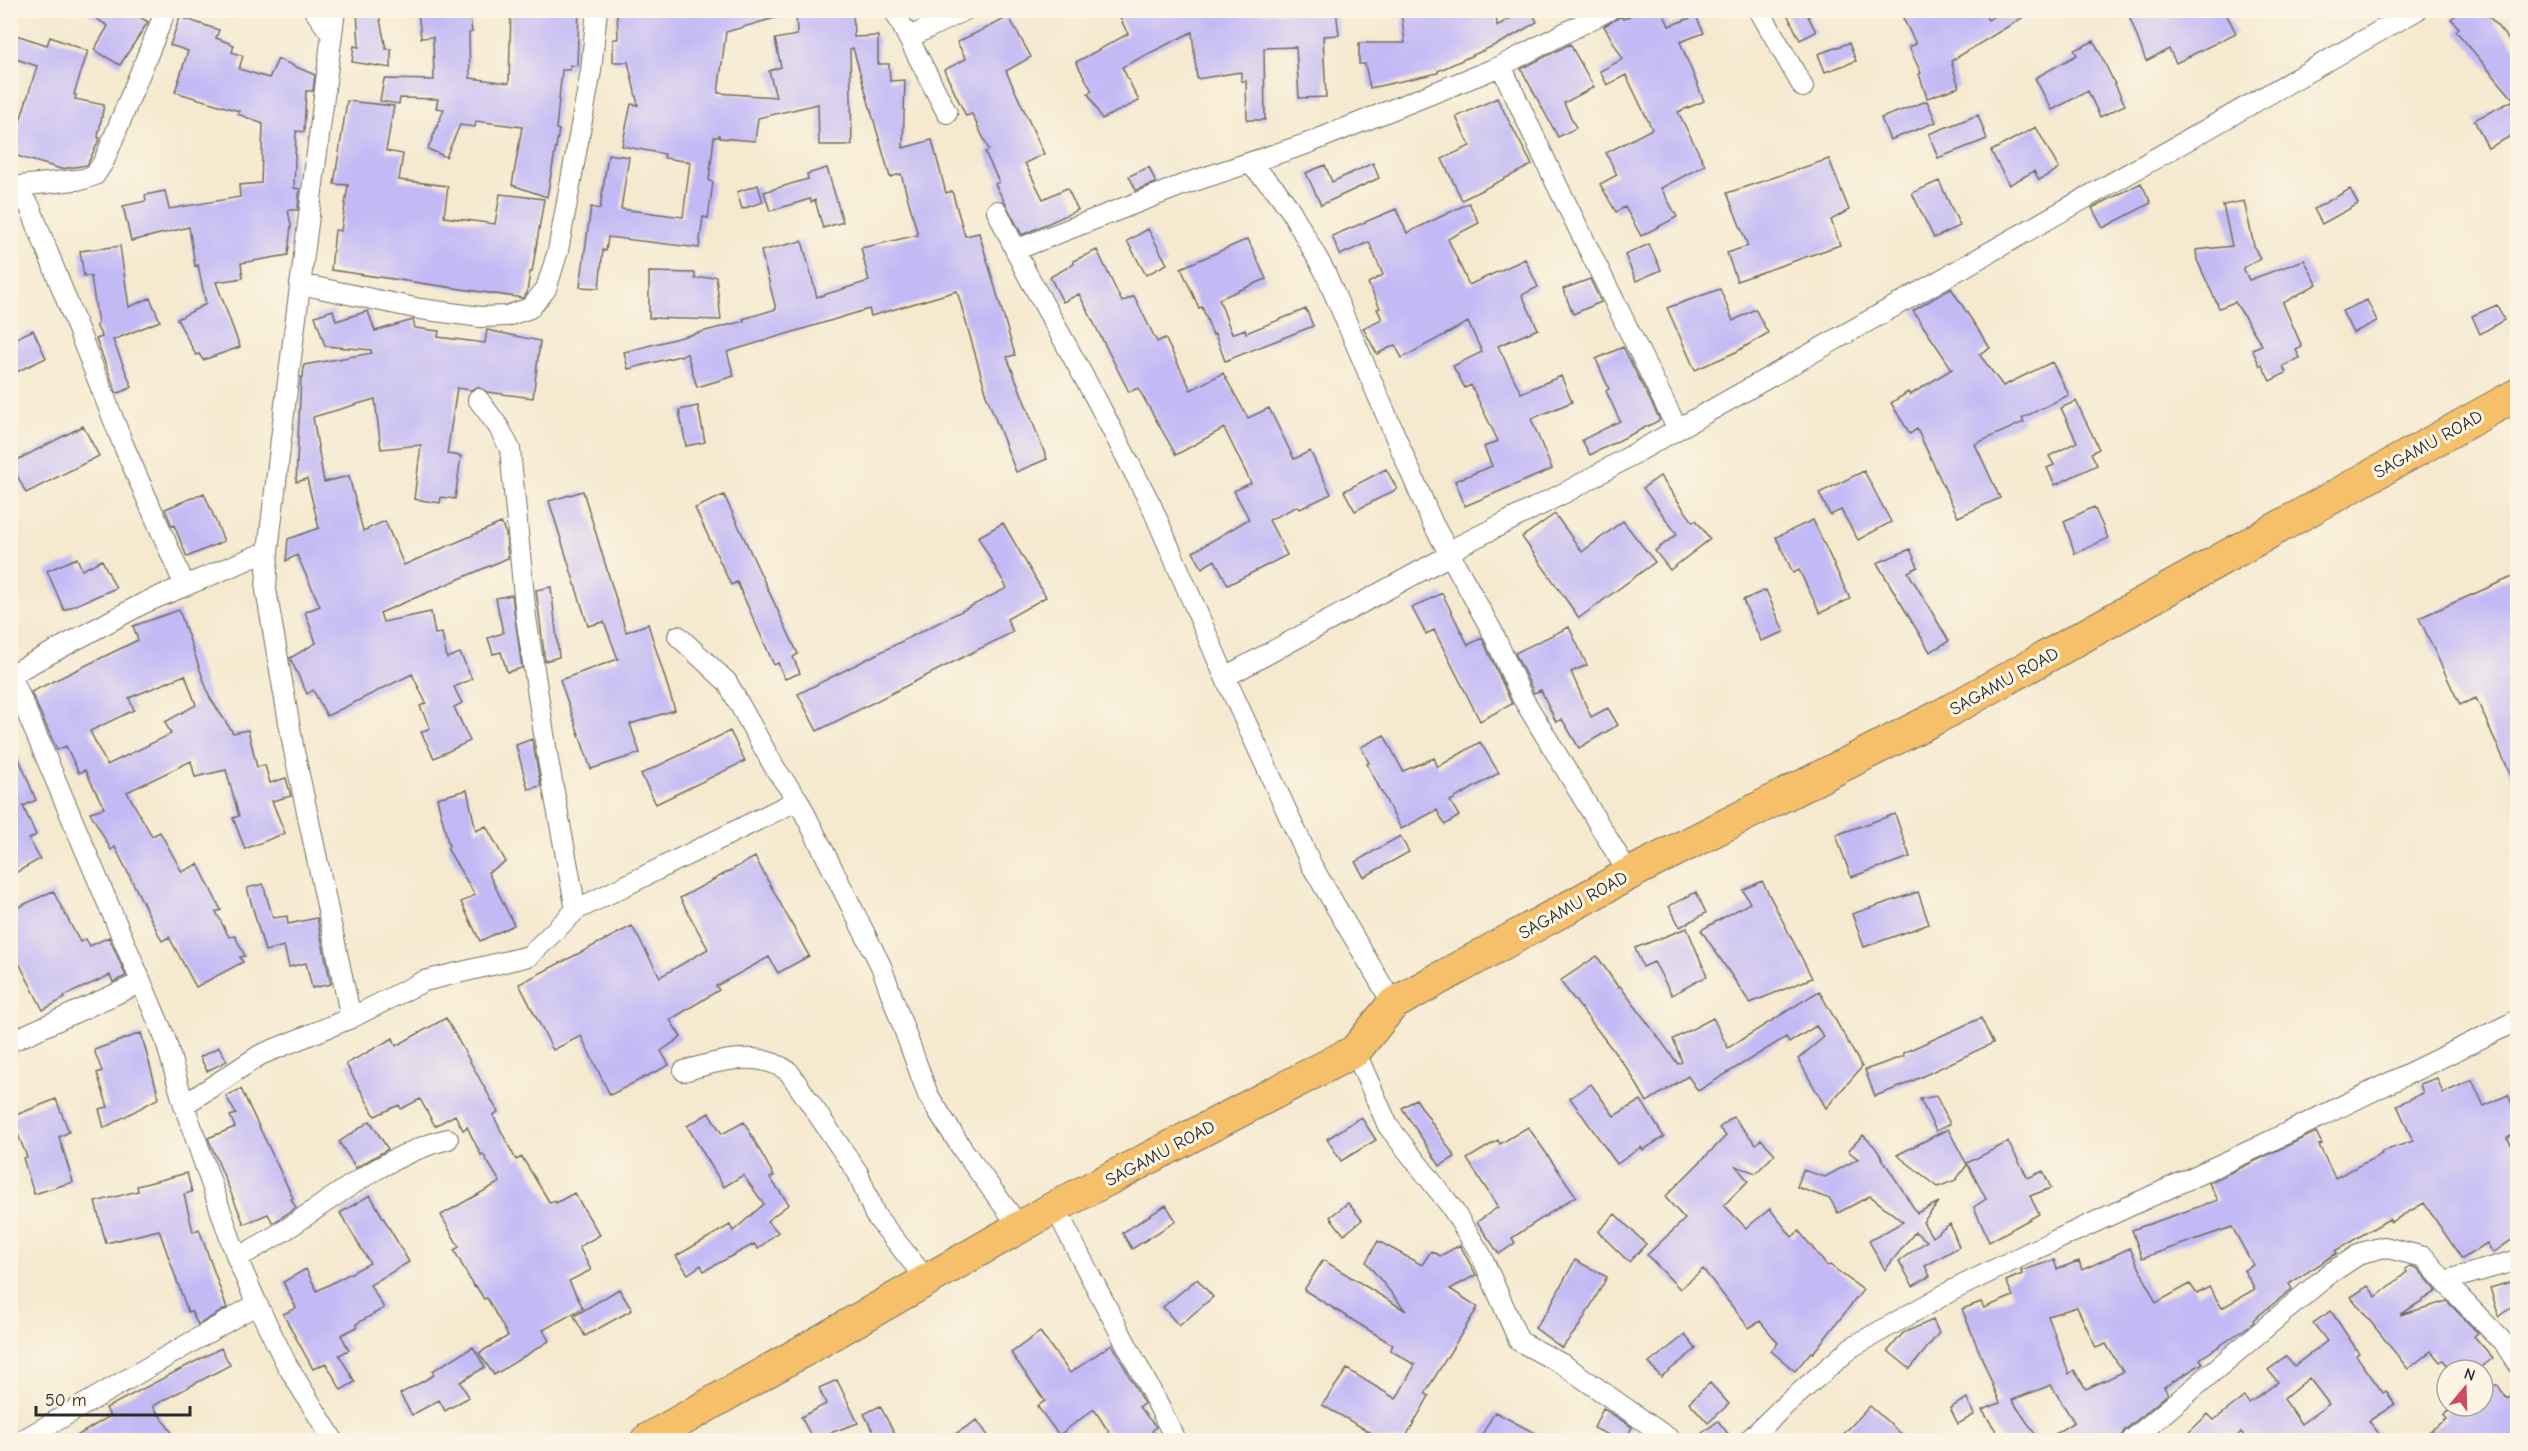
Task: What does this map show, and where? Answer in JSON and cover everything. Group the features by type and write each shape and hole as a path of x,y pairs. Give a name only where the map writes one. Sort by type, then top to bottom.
{"highway":[{"name":"SAGAMU ROAD","path":"647,1440 926,1279 1021,1229 1055,1207 1355,1050 1393,1004 1629,874 1938,717 2516,400"}],"street":[{"path":"10,189 84,180 95,176 118,131 166,10"},
{"path":"314,10 331,34"},
{"path":"335,10 268,551 266,590 294,751 351,1018"},
{"path":"300,284 420,309 481,317 507,316 530,308 546,289 558,251 591,71 597,10"},
{"path":"894,10 947,113"},
{"path":"908,38 965,10"},
{"path":"1016,250 1185,184 1250,164 1501,66 1609,10"},
{"path":"1759,10 1803,87"},
{"path":"1225,677 1450,555 1459,546 1572,489 2417,10"},
{"path":"1501,66 1677,428"},
{"path":"1250,164 1276,190 1291,211 1325,272 1432,522 1492,631 1522,697 1629,874"},
{"path":"10,189 19,194 30,207 123,444 185,586"},
{"path":"997,211 1151,505 1225,677 1312,866 1393,1004"},
{"path":"478,399 498,426 510,449 526,617 548,760 576,910"},
{"path":"268,551 144,603 11,675 165,1038 184,1105 237,1258 287,1365 333,1440"},
{"path":"678,636 727,682 776,770 798,800 881,966 927,1095 963,1150 1021,1229"},
{"path":"184,1105 260,1055 351,1018 424,981 529,956 576,910 798,800"},
{"path":"10,1042 140,983"},
{"path":"1749,1440 1852,1347 1951,1292 2030,1252 2256,1148 2517,1020"},
{"path":"1355,1050 1388,1126 1450,1205 1481,1255 1519,1341 1564,1365 1671,1440"},
{"path":"684,1071 722,1060 763,1060 779,1064 789,1072 858,1173 874,1215 926,1279"},
{"path":"237,1258 350,1185 429,1144 448,1138"},
{"path":"1055,1207 1176,1440"},
{"path":"2132,1440 2329,1274 2361,1252 2385,1247 2424,1257 2444,1281 2504,1342 2517,1364"},
{"path":"2444,1281 2517,1260"},
{"path":"23,1440 257,1304"}],"building":[{"path":"83,10 129,10 148,22 120,65 94,50 108,26"},
{"path":"357,10 378,10 386,49 391,49 391,68 352,62 354,46 359,47"},
{"path":"418,10 469,10 472,32 469,33 470,78 509,83 511,10 579,10 577,66 570,65 570,70 562,70 556,129 559,130 547,197 512,185 522,127 476,121 475,127 460,125 446,157 428,149 444,109 436,108 438,99 400,98 399,104 380,101 384,79 434,80 433,37 421,38"},
{"path":"617,10 785,10 785,15 726,32 718,93 776,97 769,71 781,67 775,39 797,35 796,10 853,10 854,37 878,36 878,64 889,64 890,81 905,80 903,148 932,140 946,193 952,191 965,236 979,233 1015,355 1007,357 1047,459 1016,472 985,392 957,291 871,316 869,309 727,352 734,376 697,387 687,354 628,369 624,352 744,321 743,319 776,309 761,251 802,241 817,297 869,281 861,248 918,235 901,174 890,177 853,48 850,49 852,145 819,145 818,104 758,118 755,141 720,138 719,135 714,137 709,181 713,182 708,218 703,217 699,248 608,237 606,251 603,250 599,288 580,287 591,207 600,209 608,154 629,157 621,209 683,217 690,162 664,158 665,154 622,146 631,104 638,105 628,62 613,62 613,39 618,39"},
{"path":"1116,10 1262,10 1263,13 1336,10 1339,35 1323,36 1326,97 1299,98 1296,47 1264,48 1265,120 1247,120 1246,81 1241,81 1241,72 1197,79 1192,32 1122,67 1139,101 1102,119 1088,93 1092,91 1076,62 1128,34"},
{"path":"1401,10 1496,10 1497,26 1525,10 1531,10 1537,22 1438,73 1370,88 1365,64 1359,64 1359,43 1405,43"},
{"path":"1642,10 1662,10 1669,26 1696,16 1704,33 1680,42 1704,101 1678,112 1705,165 1661,188 1677,217 1641,236 1625,207 1616,212 1600,184 1617,175 1606,153 1652,129 1626,75 1607,85 1600,71 1623,59 1604,26 1621,16 1623,19"},
{"path":"1785,10 1805,10 1816,32 1800,40"},
{"path":"1899,10 1982,10 1988,20 2003,10 2035,10 1951,61 1959,87 1927,98 1919,74 1921,73 1909,47 1916,44"},
{"path":"2127,10 2224,10 2236,33 2176,63 2169,49 2146,61"},
{"path":"2462,10 2484,10 2517,50 2517,133 2488,148 2474,120 2514,100 2456,31 2459,28 2451,19"},
{"path":"180,17 219,30 216,38 234,45 232,52 243,56 239,69 269,78 278,59 315,75 313,91 306,91 304,132 296,131 294,188 300,189 298,210 288,210 291,225 288,255 241,263 243,278 216,282 240,347 203,360 199,354 196,355 177,319 206,304 198,265 195,266 189,227 131,241 123,206 146,201 145,195 165,191 169,209 240,197 239,185 261,183 263,124 238,114 239,111 175,92 188,51 170,45"},
{"path":"1009,17 1031,57 1006,71 1044,154 1025,163 1043,199 1067,188 1078,210 1022,235 995,184 999,182 985,152 989,150 972,114 966,116 944,70 966,59 957,42"},
{"path":"10,33 47,45 50,37 88,51 74,94 75,99 104,105 98,137 100,138 87,165 61,169 10,154 37,66 10,57"},
{"path":"2094,41 2125,105 2100,117 2088,91 2052,110 2035,78 2077,55 2074,50"},
{"path":"1849,43 1856,61 1825,72 1818,54"},
{"path":"1570,44 1594,87 1564,103 1576,128 1558,137 1521,69"},
{"path":"1497,98 1532,165 1462,200 1442,159 1470,146 1456,117"},
{"path":"347,101 394,106 386,151 403,154 399,180 448,186 444,217 495,224 500,194 544,199 532,272 530,272 527,293 523,298 331,270 335,230 341,231 348,185 334,184"},
{"path":"1927,101 1936,122 1890,140 1881,118"},
{"path":"1978,115 1987,139 1938,158 1929,134"},
{"path":"2036,127 2059,169 2039,180 2034,171 2009,185 1991,151"},
{"path":"1829,159 1849,210 1831,220 1840,245 1737,281 1727,253 1748,246 1727,193"},
{"path":"1373,163 1379,178 1321,205 1306,173 1325,165 1332,182"},
{"path":"1149,167 1156,183 1136,190 1129,176"},
{"path":"827,168 843,222 823,228 815,200 811,202 810,199 770,211 764,192 808,179 807,174"},
{"path":"1939,181 1960,226 1934,238 1912,193"},
{"path":"2141,183 2151,203 2103,228 2092,208"},
{"path":"758,185 763,202 742,209 737,192"},
{"path":"2350,189 2358,204 2322,224 2314,209"},
{"path":"2244,201 2254,246 2260,259 2243,268 2249,280 2304,260 2317,284 2283,303 2302,347 2296,350 2300,358 2283,366 2286,373 2270,381 2252,349 2262,345 2235,302 2219,308 2197,260 2196,250 2232,246 2223,205"},
{"path":"1469,203 1479,223 1448,239 1469,285 1525,259 1538,287 1522,295 1538,329 1498,346 1521,393 1561,376 1572,402 1531,419 1552,469 1465,506 1455,481 1492,466 1484,447 1498,441 1471,385 1465,388 1453,366 1482,352 1468,322 1402,358 1395,345 1377,354 1363,328 1382,319 1377,309 1380,308 1368,283 1383,275 1369,242 1340,255 1332,236 1396,209 1407,233"},
{"path":"1148,229 1167,264 1146,275 1127,241"},
{"path":"1248,239 1266,279 1219,299 1232,334 1245,329 1246,333 1306,309 1313,326 1225,361 1215,334 1213,335 1202,307 1199,308 1181,268"},
{"path":"1649,244 1661,270 1636,281 1625,255"},
{"path":"120,246 129,307 150,298 160,321 113,340 132,387 119,393 116,392 96,339 102,337 96,325 98,324 91,276 84,276 80,251"},
{"path":"1097,250 1122,302 1134,296 1157,342 1165,338 1191,390 1223,373 1248,418 1269,408 1294,459 1310,451 1331,494 1300,509 1298,506 1269,520 1287,555 1228,585 1215,560 1202,568 1193,552 1249,519 1234,491 1251,483 1224,428 1176,455 1138,388 1129,392 1079,294 1063,302 1050,277 1074,264 1073,261"},
{"path":"649,272 695,273 695,279 716,276 721,320 649,318"},
{"path":"1590,279 1601,302 1573,314 1563,289"},
{"path":"1951,288 1990,348 1979,354 2003,386 2052,362 2069,395 2022,418 2024,422 1975,444 2000,498 1958,517 1917,429 1910,434 1891,403 1908,392 1910,395 1952,369 1913,311"},
{"path":"1720,289 1733,321 1755,309 1768,333 1736,352 1695,370 1667,308"},
{"path":"2367,300 2377,321 2353,333 2342,311"},
{"path":"2497,305 2504,320 2480,334 2472,316"},
{"path":"333,310 336,321 368,311 375,331 413,320 415,328 439,331 438,337 485,343 487,330 540,341 533,398 487,392 477,387 471,390 457,388 447,454 461,456 455,499 441,497 440,503 414,499 421,445 381,449 375,399 313,417 324,482 349,476 363,531 385,521 404,565 501,523 506,534 508,558 380,613 383,622 431,612 435,634 442,633 447,658 460,653 472,679 454,687 462,703 454,707 470,741 434,758 421,732 430,728 420,706 426,703 412,674 327,716 313,690 307,694 290,658 316,643 305,612 320,606 297,555 286,561 288,539 319,528 307,479 296,482 301,377 303,377 304,365 372,353 371,350 325,346 315,316"},
{"path":"33,330 46,358 10,375 10,341"},
{"path":"1623,347 1660,420 1590,455 1582,440 1620,421 1606,391 1609,389 1596,359"},
{"path":"2076,401 2099,449 2091,453 2097,465 2055,485 2047,468 2054,465 2049,456 2077,442 2061,408"},
{"path":"698,406 705,442 686,446 679,410"},
{"path":"83,426 99,456 26,493 11,463"},
{"path":"1386,469 1397,489 1355,511 1344,491"},
{"path":"1864,471 1891,522 1858,540 1841,510 1830,515 1819,493"},
{"path":"1660,476 1693,522 1696,520 1710,539 1670,570 1655,551 1677,534 1643,488"},
{"path":"583,491 626,632 648,624 675,710 630,724 640,753 591,769 560,680 618,659 604,622 588,626 549,501"},
{"path":"204,493 224,541 187,557 165,509"},
{"path":"724,495 798,654 793,657 800,673 785,679 778,663 774,665 737,582 731,585 695,508"},
{"path":"2094,507 2108,538 2075,554 2064,521"},
{"path":"1555,514 1582,552 1623,521 1655,562 1579,618 1522,537"},
{"path":"1813,520 1850,599 1820,613 1799,570 1793,573 1776,537"},
{"path":"1003,523 1046,597 1007,619 1013,632 817,731 798,694 1007,588 978,537"},
{"path":"1910,549 1918,567 1908,572 1949,641 1930,652 1877,563"},
{"path":"77,558 82,570 102,560 116,588 64,610 47,571"},
{"path":"2517,575 2517,789 2476,698 2460,705 2419,618"},
{"path":"551,587 559,657 545,661 536,590"},
{"path":"1766,590 1784,632 1761,641 1743,600"},
{"path":"1442,593 1468,645 1482,638 1512,704 1480,721 1434,630 1426,634 1412,608"},
{"path":"512,595 522,668 507,672 501,652 493,654 488,638 503,633 496,598"},
{"path":"179,610 210,698 233,733 248,730 257,767 265,765 270,783 286,778 291,796 272,801 285,833 245,849 233,818 239,816 226,770 195,777 191,761 127,792 152,836 160,832 182,872 198,864 221,910 216,912 229,937 235,936 245,956 240,957 243,962 196,987 169,937 162,941 115,847 111,850 90,812 104,808 85,770 79,773 66,746 57,750 31,692 138,640 133,626","holes":["185,675 196,705 165,722 171,734 107,765 90,731 134,710 129,698"]},
{"path":"1569,627 1587,665 1571,672 1591,717 1608,708 1618,725 1579,748 1562,719 1556,722 1541,690 1534,693 1515,653"},
{"path":"730,731 745,761 656,804 641,774"},
{"path":"1384,735 1403,771 1434,758 1438,767 1480,742 1499,773 1450,801 1459,816 1445,825 1437,810 1401,829 1367,764 1369,763 1361,747"},
{"path":"11,739 36,800 23,806 36,835 29,839 40,859 10,876"},
{"path":"532,739 541,786 528,789 516,745"},
{"path":"467,790 476,831 486,826 506,862 488,872 514,925 480,941 461,902 475,895 447,848 449,846 437,798"},
{"path":"1895,814 1910,857 1851,877 1836,835"},
{"path":"1400,836 1409,852 1364,877 1355,862"},
{"path":"755,857 809,956 778,973 769,957 716,986 719,990 670,1020 681,1037 661,1051 669,1065 610,1095 581,1036 553,1050 519,984 632,926 660,977 708,949 680,898"},
{"path":"1762,881 1812,978 1750,1003 1701,930 1750,903 1743,890"},
{"path":"263,884 273,918 287,916 288,924 317,918 331,984 312,988 306,963 289,967 284,946 265,951 247,888"},
{"path":"53,891 80,942 86,939 90,946 109,937 126,976 113,982 110,975 64,996 65,998 43,1010 20,965 10,969 10,911"},
{"path":"1696,892 1706,913 1680,927 1669,906"},
{"path":"1918,892 1929,924 1864,947 1852,914"},
{"path":"1687,928 1707,976 1672,995 1654,962 1643,967 1635,948"},
{"path":"1597,956 1618,987 1620,986 1678,1064 1682,1062 1673,1039 1713,1018 1728,1048 1819,991 1862,1067 1826,1108 1798,1059 1824,1037 1816,1026 1789,1043 1786,1037 1698,1091 1688,1076 1647,1102 1629,1071 1560,981"},
{"path":"446,1018 498,1112 493,1115 516,1160 522,1157 550,1203 555,1201 556,1203 574,1193 600,1235 579,1247 591,1270 569,1281 583,1308 543,1330 549,1341 494,1375 479,1353 508,1336 487,1298 484,1299 476,1286 474,1287 454,1250 459,1247 441,1215 500,1182 483,1154 481,1155 467,1127 463,1130 455,1115 435,1126 420,1099 401,1109 399,1105 375,1116 346,1064 393,1038 396,1046"},
{"path":"1981,1018 1993,1043 1902,1086 1875,1096 1865,1070 1904,1056 1903,1053"},
{"path":"141,1033 159,1098 104,1128 99,1109 108,1107 97,1073 102,1071 94,1050"},
{"path":"219,1047 227,1061 207,1071 200,1057"},
{"path":"2437,1078 2443,1093 2472,1080 2484,1106 2508,1095 2517,1116 2517,1133 2507,1138 2517,1154 2517,1236 2493,1253 2487,1243 2462,1259 2424,1203 2391,1222 2389,1219 2335,1251 2337,1253 2289,1284 2292,1289 2253,1320 2254,1322 2200,1359 2203,1363 2164,1387 2168,1394 2124,1431 2120,1440 2045,1440 2074,1422 2051,1385 2012,1400 2039,1440 2002,1440 1982,1410 2000,1403 1962,1309 1981,1302 1984,1308 2013,1296 2006,1281 2022,1274 2021,1271 2054,1260 2057,1269 2079,1261 2082,1270 2130,1248 2156,1303 2190,1284 2197,1294 2209,1287 2222,1308 2255,1289 2244,1270 2253,1265 2232,1227 2142,1258 2132,1230 2218,1200 2209,1183 2316,1132 2322,1144 2319,1145 2335,1178 2382,1154 2381,1152 2413,1141 2397,1105 2423,1093 2420,1084","holes":["2077,1307 2096,1348 2106,1344 2123,1372 2086,1389 2074,1370 2069,1374 2048,1316"]},
{"path":"1591,1084 1614,1116 1641,1100 1664,1137 1643,1150 1641,1147 1617,1164 1570,1098"},
{"path":"241,1089 296,1208 273,1223 268,1214 244,1224 208,1138 235,1127 230,1116 236,1114 226,1096"},
{"path":"1936,1096 1950,1124 1936,1131 1920,1099"},
{"path":"56,1099 69,1132 59,1137 73,1182 34,1194 23,1158 27,1157 11,1117"},
{"path":"1416,1099 1455,1157 1440,1166 1402,1108"},
{"path":"709,1113 722,1134 744,1122 774,1176 770,1178 789,1204 767,1221 778,1232 758,1249 754,1244 704,1271 701,1265 688,1274 676,1256 730,1225 733,1231 764,1204 743,1175 724,1187 687,1126"},
{"path":"1361,1117 1376,1140 1341,1161 1327,1139"},
{"path":"1733,1117 1756,1144 1761,1139 1775,1154 1756,1173 1736,1166 1748,1181 1724,1205 1746,1228 1770,1209 1792,1237 1799,1231 1827,1266 1830,1265 1863,1290 1813,1353 1811,1352 1795,1371 1771,1351 1778,1343 1760,1321 1749,1328 1703,1269 1680,1289 1647,1255 1685,1219 1665,1197 1726,1136 1719,1128"},
{"path":"370,1121 388,1149 356,1168 339,1142"},
{"path":"1528,1127 1576,1196 1512,1238 1515,1243 1499,1254 1477,1222 1498,1207 1467,1159 1498,1140 1500,1144"},
{"path":"1948,1129 1967,1165 1956,1180 1938,1187 1897,1155"},
{"path":"1863,1135 1875,1147 1917,1213 1939,1202 1923,1222 1932,1237 1950,1224 1959,1247 1925,1266 1930,1276 1913,1286 1899,1261 1927,1241 1915,1232 1885,1270 1869,1241 1903,1222 1870,1196 1838,1213 1830,1199 1797,1187 1803,1170 1825,1177 1858,1159 1848,1151"},
{"path":"2008,1142 2028,1178 2043,1171 2051,1188 2030,1196 2039,1214 1989,1242 1974,1207 1986,1199 1967,1163"},
{"path":"187,1173 192,1192 184,1194 193,1232 199,1229 227,1308 198,1325 191,1311 188,1312 159,1230 106,1243 95,1202 138,1191 137,1186"},
{"path":"370,1195 409,1262 370,1285 384,1308 341,1335 349,1350 339,1355 355,1382 341,1390 326,1363 313,1369 283,1314 296,1308 283,1282 306,1269 317,1291 370,1263 340,1213"},
{"path":"1348,1203 1362,1220 1344,1235 1330,1217"},
{"path":"1166,1205 1176,1221 1132,1249 1122,1233"},
{"path":"1615,1214 1646,1244 1629,1262 1598,1232"},
{"path":"1378,1241 1422,1265 1431,1251 1440,1256 1460,1245 1476,1275 1450,1289 1478,1307 1425,1393 1429,1396 1404,1440 1365,1440 1370,1432 1322,1405 1347,1369 1396,1399 1415,1365 1390,1350 1393,1345 1304,1290 1323,1260 1406,1311 1366,1262"},
{"path":"1575,1260 1607,1277 1580,1325 1562,1348 1535,1328 1549,1308"},
{"path":"2410,1266 2417,1268 2437,1291 2400,1315 2447,1301 2478,1333 2474,1336 2493,1358 2437,1358 2431,1351 2408,1369 2351,1297 2368,1286 2376,1297 2407,1272 2405,1269"},
{"path":"1197,1279 1213,1297 1179,1326 1163,1307"},
{"path":"2517,1280 2517,1303 2499,1317 2490,1288"},
{"path":"619,1289 632,1310 585,1336 574,1316"},
{"path":"2331,1311 2359,1353 2356,1355 2383,1393 2386,1391 2395,1404 2369,1421 2384,1440 2248,1440 2241,1432 2233,1440 2181,1440 2208,1414 2214,1420 2244,1397 2249,1403 2278,1382 2268,1370 2286,1357 2294,1366 2327,1341 2313,1323","holes":["2309,1378 2329,1404 2301,1424 2284,1399"]},
{"path":"1933,1320 1939,1333 1910,1369 1888,1351 1903,1333"},
{"path":"1040,1332 1070,1373 1112,1344 1144,1404 1139,1407 1156,1427 1152,1431 1160,1440 1114,1440 1094,1409 1059,1435 1037,1406 1045,1401 1011,1353"},
{"path":"1685,1335 1696,1349 1661,1377 1649,1363"},
{"path":"473,1347 485,1367 460,1382 469,1397 445,1411 439,1400 412,1415 400,1394 434,1375 432,1371"},
{"path":"221,1348 230,1365 153,1406 177,1440 70,1440 110,1416 106,1408"},
{"path":"837,1380 858,1423 813,1439 801,1417 826,1404 819,1388"},
{"path":"1710,1383 1729,1404 1708,1423 1689,1402"},
{"path":"2497,1384 2507,1399 2517,1393 2517,1440 2417,1440 2446,1418 2495,1418 2495,1385"},
{"path":"1967,1398 1974,1415 1958,1424 1950,1408"},
{"path":"880,1406 898,1440 878,1440 864,1414"},
{"path":"1870,1406 1908,1440 1838,1440"},
{"path":"1603,1408 1632,1427 1625,1440 1619,1440 1594,1428"},
{"path":"1495,1412 1548,1440 1479,1440"},
{"path":"977,1420 991,1440 946,1440"},
{"path":"1718,1421 1733,1440 1693,1440"}]}
